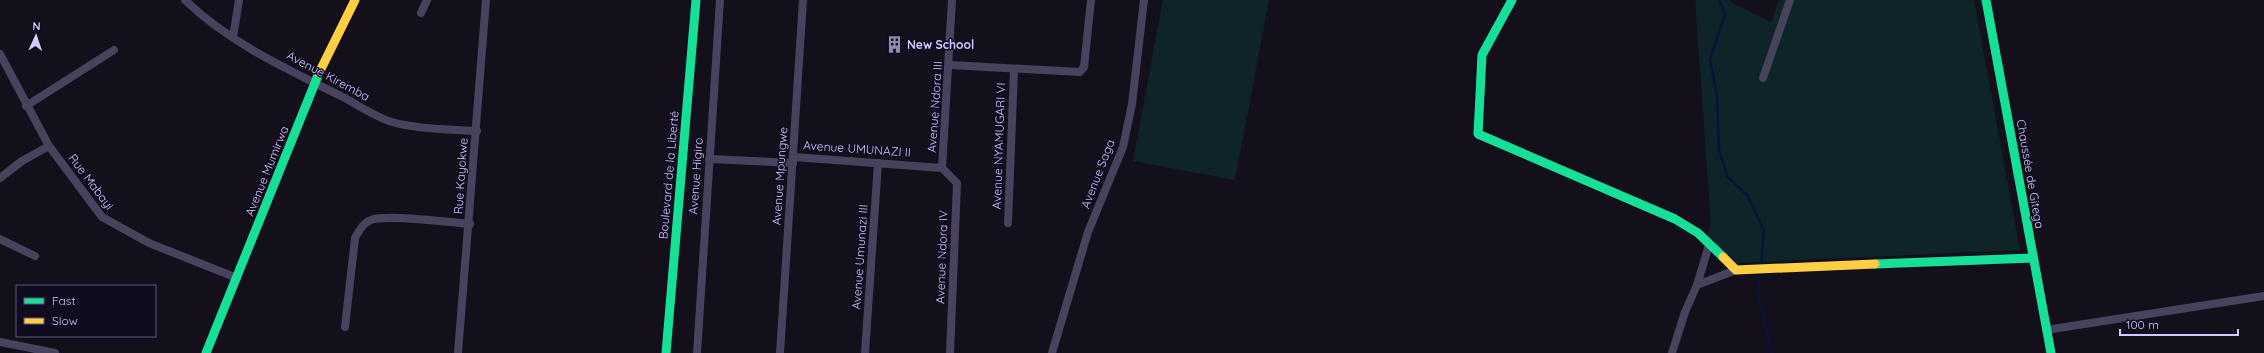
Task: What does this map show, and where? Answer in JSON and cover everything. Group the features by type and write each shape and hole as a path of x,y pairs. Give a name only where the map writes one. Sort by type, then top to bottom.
{"main road":[{"name":"Avenue Mumirwa","path":"206,353 314,83 355,0"},
{"name":"Boulevard de la Liberté","path":"666,353 696,0"},
{"path":"1512,0 1482,55 1478,134 1675,219 1698,233 1736,270 2033,258"},
{"name":"Chaussée de Gitega","path":"1986,0 2050,353"}],"street":[{"name":"Avenue Kiremba","path":"186,0 211,24 314,83 392,122 446,129 477,131"},
{"path":"233,37 239,0"},
{"path":"421,13 428,0"},
{"name":"Rue Kayokwe","path":"458,353 470,224 486,0"},
{"name":"Avenue Higiro","path":"697,353 720,0"},
{"name":"Avenue Mpungwe","path":"780,353 794,160 803,0"},
{"name":"Avenue Ndora III","path":"942,168 950,65 952,0"},
{"path":"950,65 1014,70 1080,72 1084,68 1091,0"},
{"name":"Avenue Saga","path":"1052,353 1088,232 1123,147 1132,104 1144,0"},
{"path":"1763,78 1790,0"},
{"path":"26,106 114,50"},
{"name":"Rue Mabayi","path":"0,54 26,106 49,146 93,208 107,222 149,243 237,278"},
{"name":"Avenue NYAMUGARI VI","path":"1008,224 1014,70"},
{"path":"0,178 22,161 49,146"},
{"name":"Avenue UMUNAZI II","path":"710,159 878,163 942,168"},
{"name":"Avenue Umunazi III","path":"865,353 878,163"},
{"name":"Avenue Ndora IV","path":"942,168 957,183 950,353"},
{"path":"345,327 355,238 362,226 369,220 383,218 470,224"},
{"path":"0,239 35,256"},
{"path":"1672,353 1685,312 1697,285 1709,245"},
{"path":"1697,285 1736,270"},
{"path":"2046,330 2264,296"},
{"path":"0,342 55,353"}],"green space":[{"path":"1163,0 1269,0 1235,180 1133,161"},
{"path":"1695,0 1731,0 1732,3 1771,22 1779,0 1974,0 2020,250 1736,263 1706,239 1711,225"}],"waterway":[{"path":"1719,0 1725,14 1710,59 1717,96 1719,150 1727,176 1748,196 1764,231 1761,266"},
{"path":"1760,271 1758,295 1772,353"}],"traffic: fast":[{"path":"666,353 696,0"},
{"path":"1512,0 1482,55 1478,134 1675,219 1698,233 1723,257"},
{"path":"1986,0 2051,353"},
{"path":"206,353 319,73"},
{"path":"1875,264 2033,258"}],"traffic: slow":[{"path":"319,73 355,0"},
{"path":"1723,257 1736,270 1875,264"}],"place":[{"name":"New School","path":"894,45"}]}
